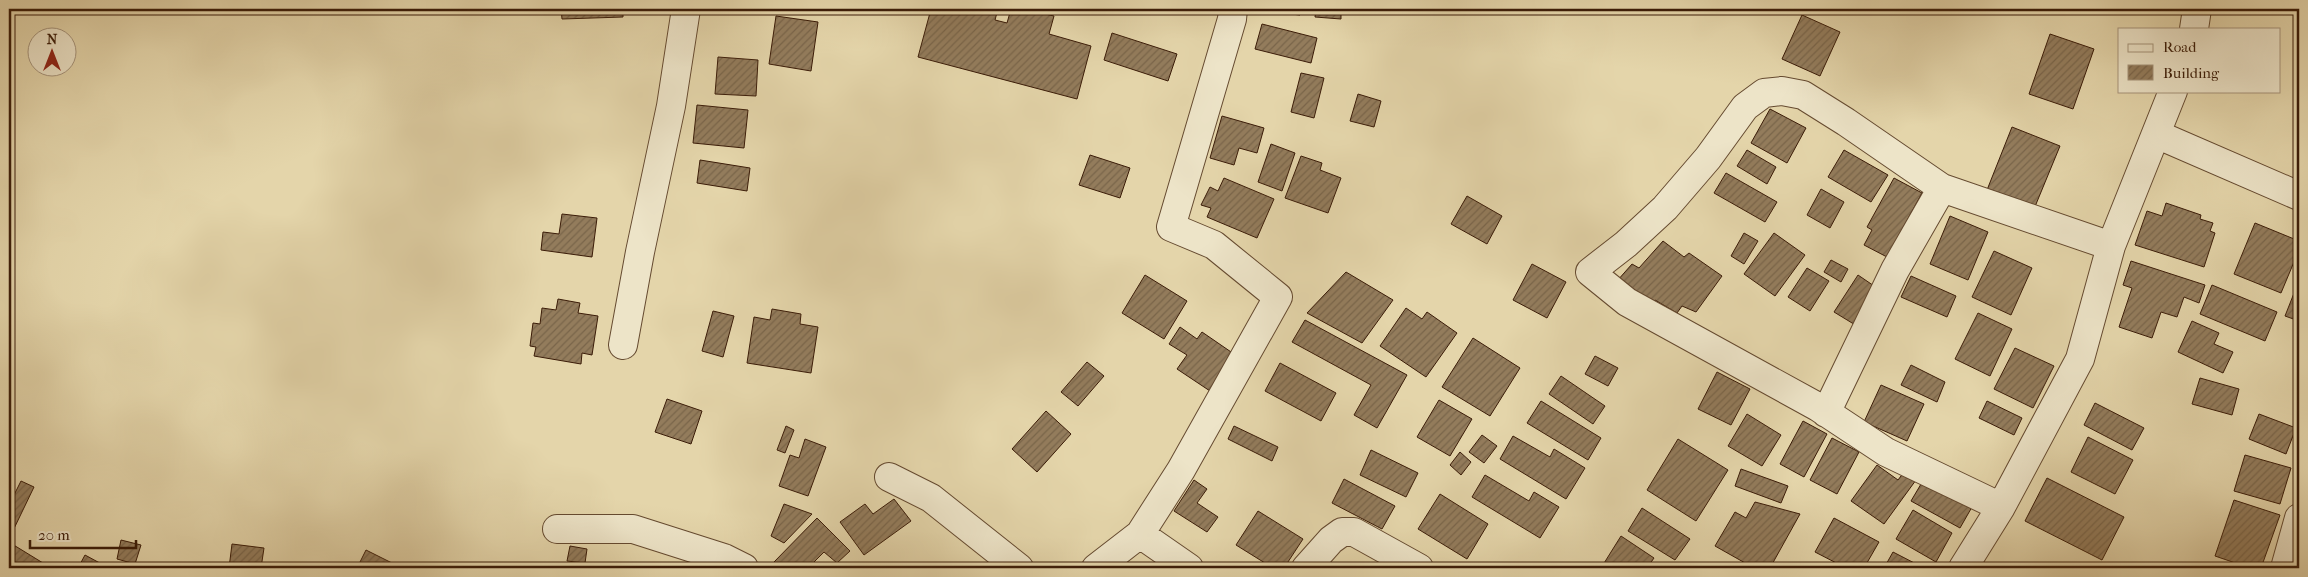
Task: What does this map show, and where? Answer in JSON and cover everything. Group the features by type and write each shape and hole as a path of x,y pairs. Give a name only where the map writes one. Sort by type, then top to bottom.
{"street":[{"path":"623,345 640,252 671,106 686,9"},
{"path":"1096,568 1140,534 1181,470 1278,298 1214,246 1171,227 1232,19 1233,9"},
{"path":"2194,28 2197,9"},
{"path":"2001,507 1886,452 1826,413 1627,302 1590,272 1620,250 1665,208 1708,158 1745,107 1764,93 1782,91 1803,95 1942,188 2111,246"},
{"path":"1962,568 2001,507 2080,359 2111,246 2172,92"},
{"path":"2156,134 2299,196"},
{"path":"1826,413 1895,270 1942,188"},
{"path":"889,478 931,498 1019,568"},
{"path":"2285,568 2299,518"},
{"path":"557,530 633,529 724,558 744,568"},
{"path":"1306,568 1331,540 1342,532 1354,532 1419,568"},
{"path":"1140,534 1189,568"}],"building":[{"path":"561,9 623,9 623,17 562,19"},
{"path":"931,9 998,9 995,20 1007,23 1011,9 1023,9 1054,16 1049,34 1091,46 1077,99 918,57"},
{"path":"1182,9 1202,9 1201,14"},
{"path":"1244,9 1300,9 1300,15"},
{"path":"1316,9 1341,9 1341,19 1315,17"},
{"path":"1802,15 1840,32 1820,76 1782,59"},
{"path":"776,16 818,22 811,71 769,64"},
{"path":"1262,24 1317,38 1311,63 1255,49"},
{"path":"1112,33 1177,54 1168,81 1104,60"},
{"path":"2050,34 2094,49 2073,109 2029,94"},
{"path":"718,57 758,60 756,96 715,94"},
{"path":"1301,73 1324,78 1314,118 1291,112"},
{"path":"1358,94 1381,101 1374,127 1350,121"},
{"path":"697,105 748,110 744,148 693,143"},
{"path":"1770,109 1806,128 1787,163 1751,143"},
{"path":"1222,116 1264,128 1257,153 1239,148 1234,165 1210,158"},
{"path":"2012,127 2060,146 2034,209 1987,190"},
{"path":"1271,144 1295,153 1282,191 1258,182"},
{"path":"1747,150 1776,167 1767,184 1737,166"},
{"path":"1844,150 1888,175 1871,202 1828,177"},
{"path":"1090,155 1130,168 1120,198 1079,185"},
{"path":"1301,156 1322,163 1320,170 1341,178 1328,213 1285,198"},
{"path":"700,160 750,168 747,191 697,183"},
{"path":"1726,173 1777,202 1765,222 1714,193"},
{"path":"1224,178 1274,199 1257,238 1207,217 1211,208 1201,205 1210,187 1218,191"},
{"path":"1894,178 1922,193 1887,257 1864,245 1872,230 1867,227"},
{"path":"1821,189 1844,202 1830,228 1807,215"},
{"path":"1467,196 1502,216 1487,244 1451,224"},
{"path":"2166,203 2201,215 2200,219 2213,223 2210,231 2215,233 2204,267 2135,245 2147,211 2162,216"},
{"path":"562,214 597,218 592,257 541,250 543,232 559,234"},
{"path":"1950,216 1988,232 1968,280 1930,264"},
{"path":"2255,223 2299,241 2299,250 2281,293 2234,274"},
{"path":"1744,233 1758,241 1744,264 1731,256"},
{"path":"1774,233 1805,255 1775,296 1744,274"},
{"path":"1663,241 1684,257 1689,253 1722,276 1696,312 1682,306 1677,313 1655,300 1651,305 1617,281 1632,264 1639,268"},
{"path":"1994,251 2032,268 2011,315 1972,297"},
{"path":"1831,260 1848,269 1841,282 1824,272"},
{"path":"2131,261 2205,285 2199,303 2184,297 2177,317 2161,312 2152,338 2119,327 2132,288 2123,285"},
{"path":"1532,264 1566,282 1547,318 1513,300"},
{"path":"1807,268 1829,281 1810,311 1788,297"},
{"path":"1346,272 1393,300 1362,343 1307,313"},
{"path":"1145,275 1187,301 1164,339 1122,313"},
{"path":"1858,275 1880,290 1857,326 1834,312"},
{"path":"1911,276 1956,296 1947,317 1901,297"},
{"path":"2299,283 2299,321 2285,316"},
{"path":"2212,285 2277,312 2265,341 2200,314"},
{"path":"558,299 580,303 578,313 598,316 592,355 582,353 581,364 534,356 536,347 530,346 533,323 540,324 542,308 556,310"},
{"path":"1406,308 1422,319 1427,312 1457,333 1426,377 1380,346"},
{"path":"772,309 801,314 800,324 818,327 811,373 747,363 754,317 770,320"},
{"path":"713,311 734,316 723,357 702,351"},
{"path":"1978,313 2012,329 1990,376 1955,359"},
{"path":"1305,320 1407,375 1377,428 1354,415 1371,385 1292,342"},
{"path":"2192,321 2219,333 2214,344 2233,352 2223,373 2178,352"},
{"path":"1180,327 1197,339 1202,332 1234,354 1210,391 1177,369 1187,355 1169,344"},
{"path":"1473,338 1520,368 1490,416 1442,387"},
{"path":"2015,348 2054,366 2033,408 1994,389"},
{"path":"1595,356 1618,368 1608,386 1585,374"},
{"path":"1087,362 1104,376 1078,406 1061,392"},
{"path":"1280,363 1336,393 1321,421 1265,391"},
{"path":"1911,365 1945,382 1937,402 1901,385"},
{"path":"1717,372 1750,389 1731,425 1698,409"},
{"path":"1561,376 1605,406 1593,424 1549,394"},
{"path":"2200,378 2239,389 2232,415 2192,404"},
{"path":"1881,385 1924,404 1907,441 1864,422"},
{"path":"667,399 702,411 691,444 655,432"},
{"path":"1439,400 1472,419 1450,456 1417,437"},
{"path":"1541,401 1601,438 1588,460 1527,423"},
{"path":"1987,401 2022,418 2014,435 1979,418"},
{"path":"2095,403 2144,428 2132,450 2084,425"},
{"path":"1046,411 1071,434 1037,472 1012,449"},
{"path":"1747,414 1781,435 1762,466 1728,446"},
{"path":"2259,414 2296,428 2286,454 2249,439"},
{"path":"1803,421 1827,434 1804,477 1780,464"},
{"path":"786,426 794,430 785,453 777,450"},
{"path":"1234,426 1278,447 1272,461 1228,439"},
{"path":"1482,435 1497,446 1484,463 1469,452"},
{"path":"1513,436 1550,457 1554,449 1585,468 1566,499 1500,459"},
{"path":"2088,437 2133,460 2115,494 2071,472"},
{"path":"1832,438 1859,452 1837,494 1810,480"},
{"path":"805,439 826,447 808,496 779,486 790,455 799,458"},
{"path":"1678,439 1728,470 1696,521 1647,490"},
{"path":"1371,450 1418,473 1406,497 1360,475"},
{"path":"1460,452 1471,462 1461,475 1450,465"},
{"path":"2245,455 2291,468 2280,504 2234,491"},
{"path":"1877,465 1898,480 1904,472 1916,480 1884,524 1851,501"},
{"path":"1741,469 1788,486 1781,503 1735,486"},
{"path":"1485,475 1529,501 1534,492 1559,507 1540,538 1472,497"},
{"path":"2047,478 2124,517 2102,560 2025,521"},
{"path":"1344,479 1395,506 1382,529 1332,503"},
{"path":"1924,479 1972,507 1960,528 1911,501"},
{"path":"1194,480 1207,489 1197,503 1218,517 1207,532 1174,511"},
{"path":"21,481 34,487 9,539 9,500 11,501"},
{"path":"1440,494 1488,524 1467,559 1418,529"},
{"path":"894,499 911,521 864,555 840,522 865,504 873,514"},
{"path":"2234,500 2280,515 2261,568 2250,568 2215,556"},
{"path":"1755,502 1800,514 1770,568 1754,568 1715,546 1735,512 1746,518"},
{"path":"784,504 812,514 784,543 771,536"},
{"path":"1642,508 1690,539 1675,560 1628,531"},
{"path":"1913,510 1952,533 1936,562 1896,539"},
{"path":"1258,511 1303,539 1284,568 1273,568 1236,545"},
{"path":"817,518 850,551 837,563 824,552 808,568 781,568 774,562"},
{"path":"1834,518 1879,542 1864,568 1846,568 1815,552"},
{"path":"1621,536 1654,558 1647,568 1601,568"},
{"path":"121,540 141,545 135,564 117,559"},
{"path":"12,544 43,563 40,568 14,568 9,565 9,549"},
{"path":"232,544 264,548 261,568 229,568"},
{"path":"570,546 587,549 585,563 567,561"},
{"path":"366,550 396,565 394,568 357,568"},
{"path":"1893,552 1924,568 1884,568"},
{"path":"85,555 109,568 78,568"},
{"path":"975,563 979,568 967,568"},
{"path":"1549,563 1558,568 1546,568"},
{"path":"570,564 580,568 568,568"}]}
